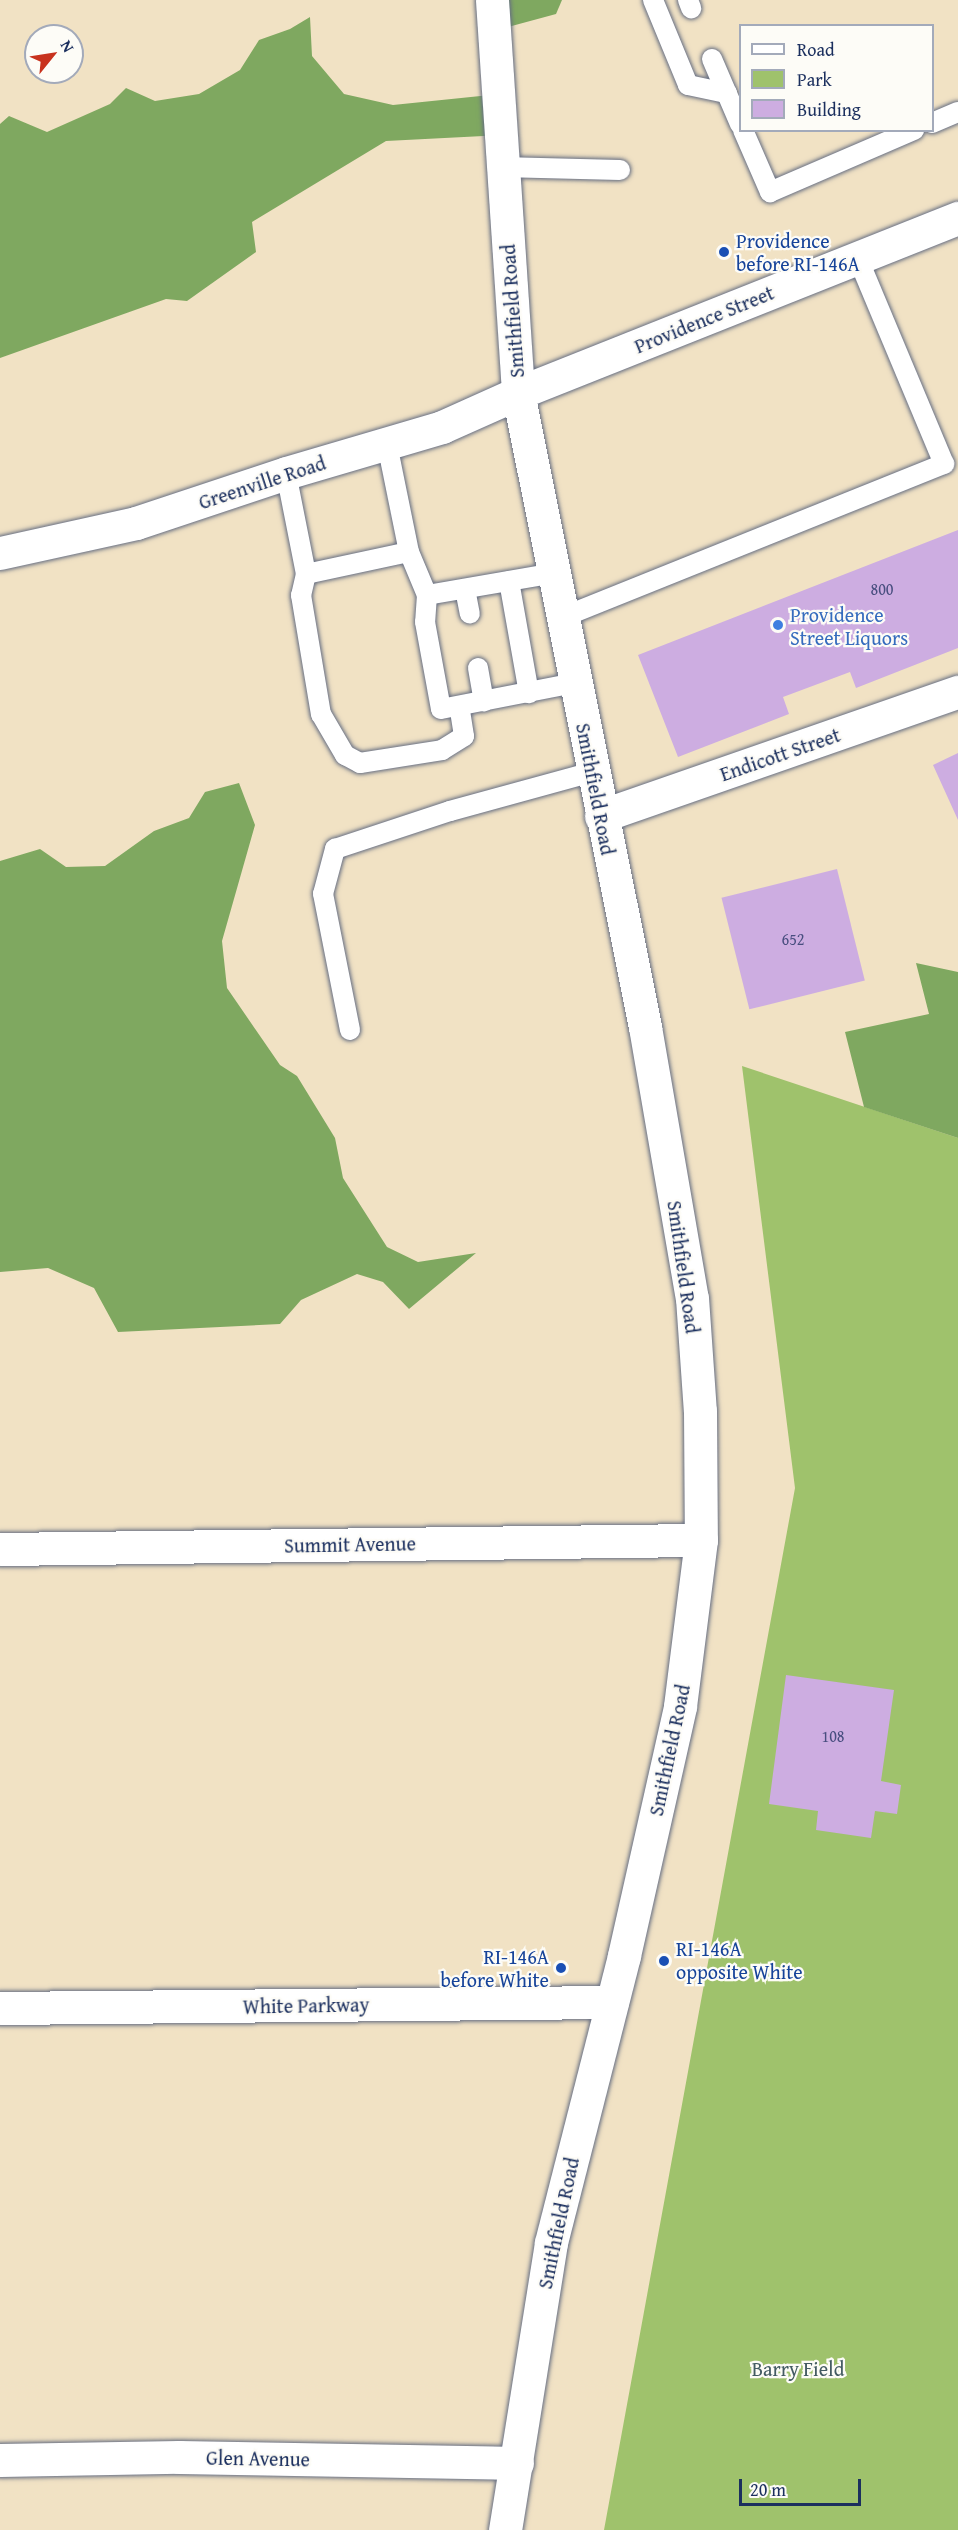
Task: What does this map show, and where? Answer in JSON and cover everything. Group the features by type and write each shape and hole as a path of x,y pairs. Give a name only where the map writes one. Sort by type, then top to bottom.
{"main road":[{"name":"Smithfield Road","path":"492,0 501,167 518,393 645,1027 692,1298 700,1411 701,1540 680,1707 612,2002 550,2243 505,2530"},
{"name":"Providence Street","path":"518,393 958,218"},
{"name":"Greenville Road","path":"0,553 136,523 286,472 442,427 518,393"},
{"name":"Endicott Street","path":"601,816 958,692"},
{"name":"Summit Avenue","path":"0,1549 701,1540"},
{"name":"White Parkway","path":"0,2008 612,2002"},
{"name":"Glen Avenue","path":"0,2460 179,2457 517,2463"}],"lane":[{"path":"653,0 688,85 727,93"},
{"path":"712,59 739,120"},
{"path":"934,123 958,112"},
{"path":"744,132 770,192 909,132"},
{"path":"501,167 620,170"},
{"path":"563,617 944,464 858,258"},
{"path":"387,444 409,552 427,595 425,622 441,709 575,683"},
{"path":"286,472 306,574 301,595 321,714 345,755 360,763 442,750 464,736 459,706"},
{"path":"306,574 409,552"},
{"path":"427,595 554,573"},
{"path":"509,581 528,693"},
{"path":"465,589 470,614"},
{"path":"478,668 484,701"},
{"path":"350,1030 323,894 335,849 450,811 593,772"}],"green space":[{"path":"499,0 562,0 556,14 501,29"},
{"path":"310,17 312,56 344,94 393,105 500,94 503,135 386,141 252,222 256,252 187,301 166,299 0,358 0,124 9,116 47,132 110,104 126,88 155,101 199,94 240,70 259,40 290,29"},
{"path":"239,783 255,825 222,941 227,988 280,1065 297,1076 335,1138 343,1178 387,1247 418,1262 476,1253 409,1309 383,1282 357,1274 301,1300 280,1324 118,1332 94,1288 48,1268 0,1272 0,861 40,849 66,867 105,866 154,831 189,818 205,792"},
{"path":"916,963 958,972 958,1138 864,1107 845,1032 929,1014"},
{"name":"Barry Field","path":"742,1066 958,1138 958,2530 604,2530 795,1488"}],"building":[{"path":"958,530 958,648 856,688 850,672 783,697 789,714 678,757 638,655"},
{"path":"958,753 958,820 933,765"},
{"path":"837,869 865,981 749,1009 722,898"},
{"path":"786,1675 894,1690 881,1781 901,1785 897,1814 875,1811 871,1838 816,1830 818,1811 769,1804"}],"place":[{"name":"Providence before RI-146A","path":"724,252"},
{"name":"Providence Street Liquors","path":"778,625"},
{"name":"RI-146A opposite White","path":"664,1961"},
{"name":"RI-146A before White","path":"561,1968"}]}
